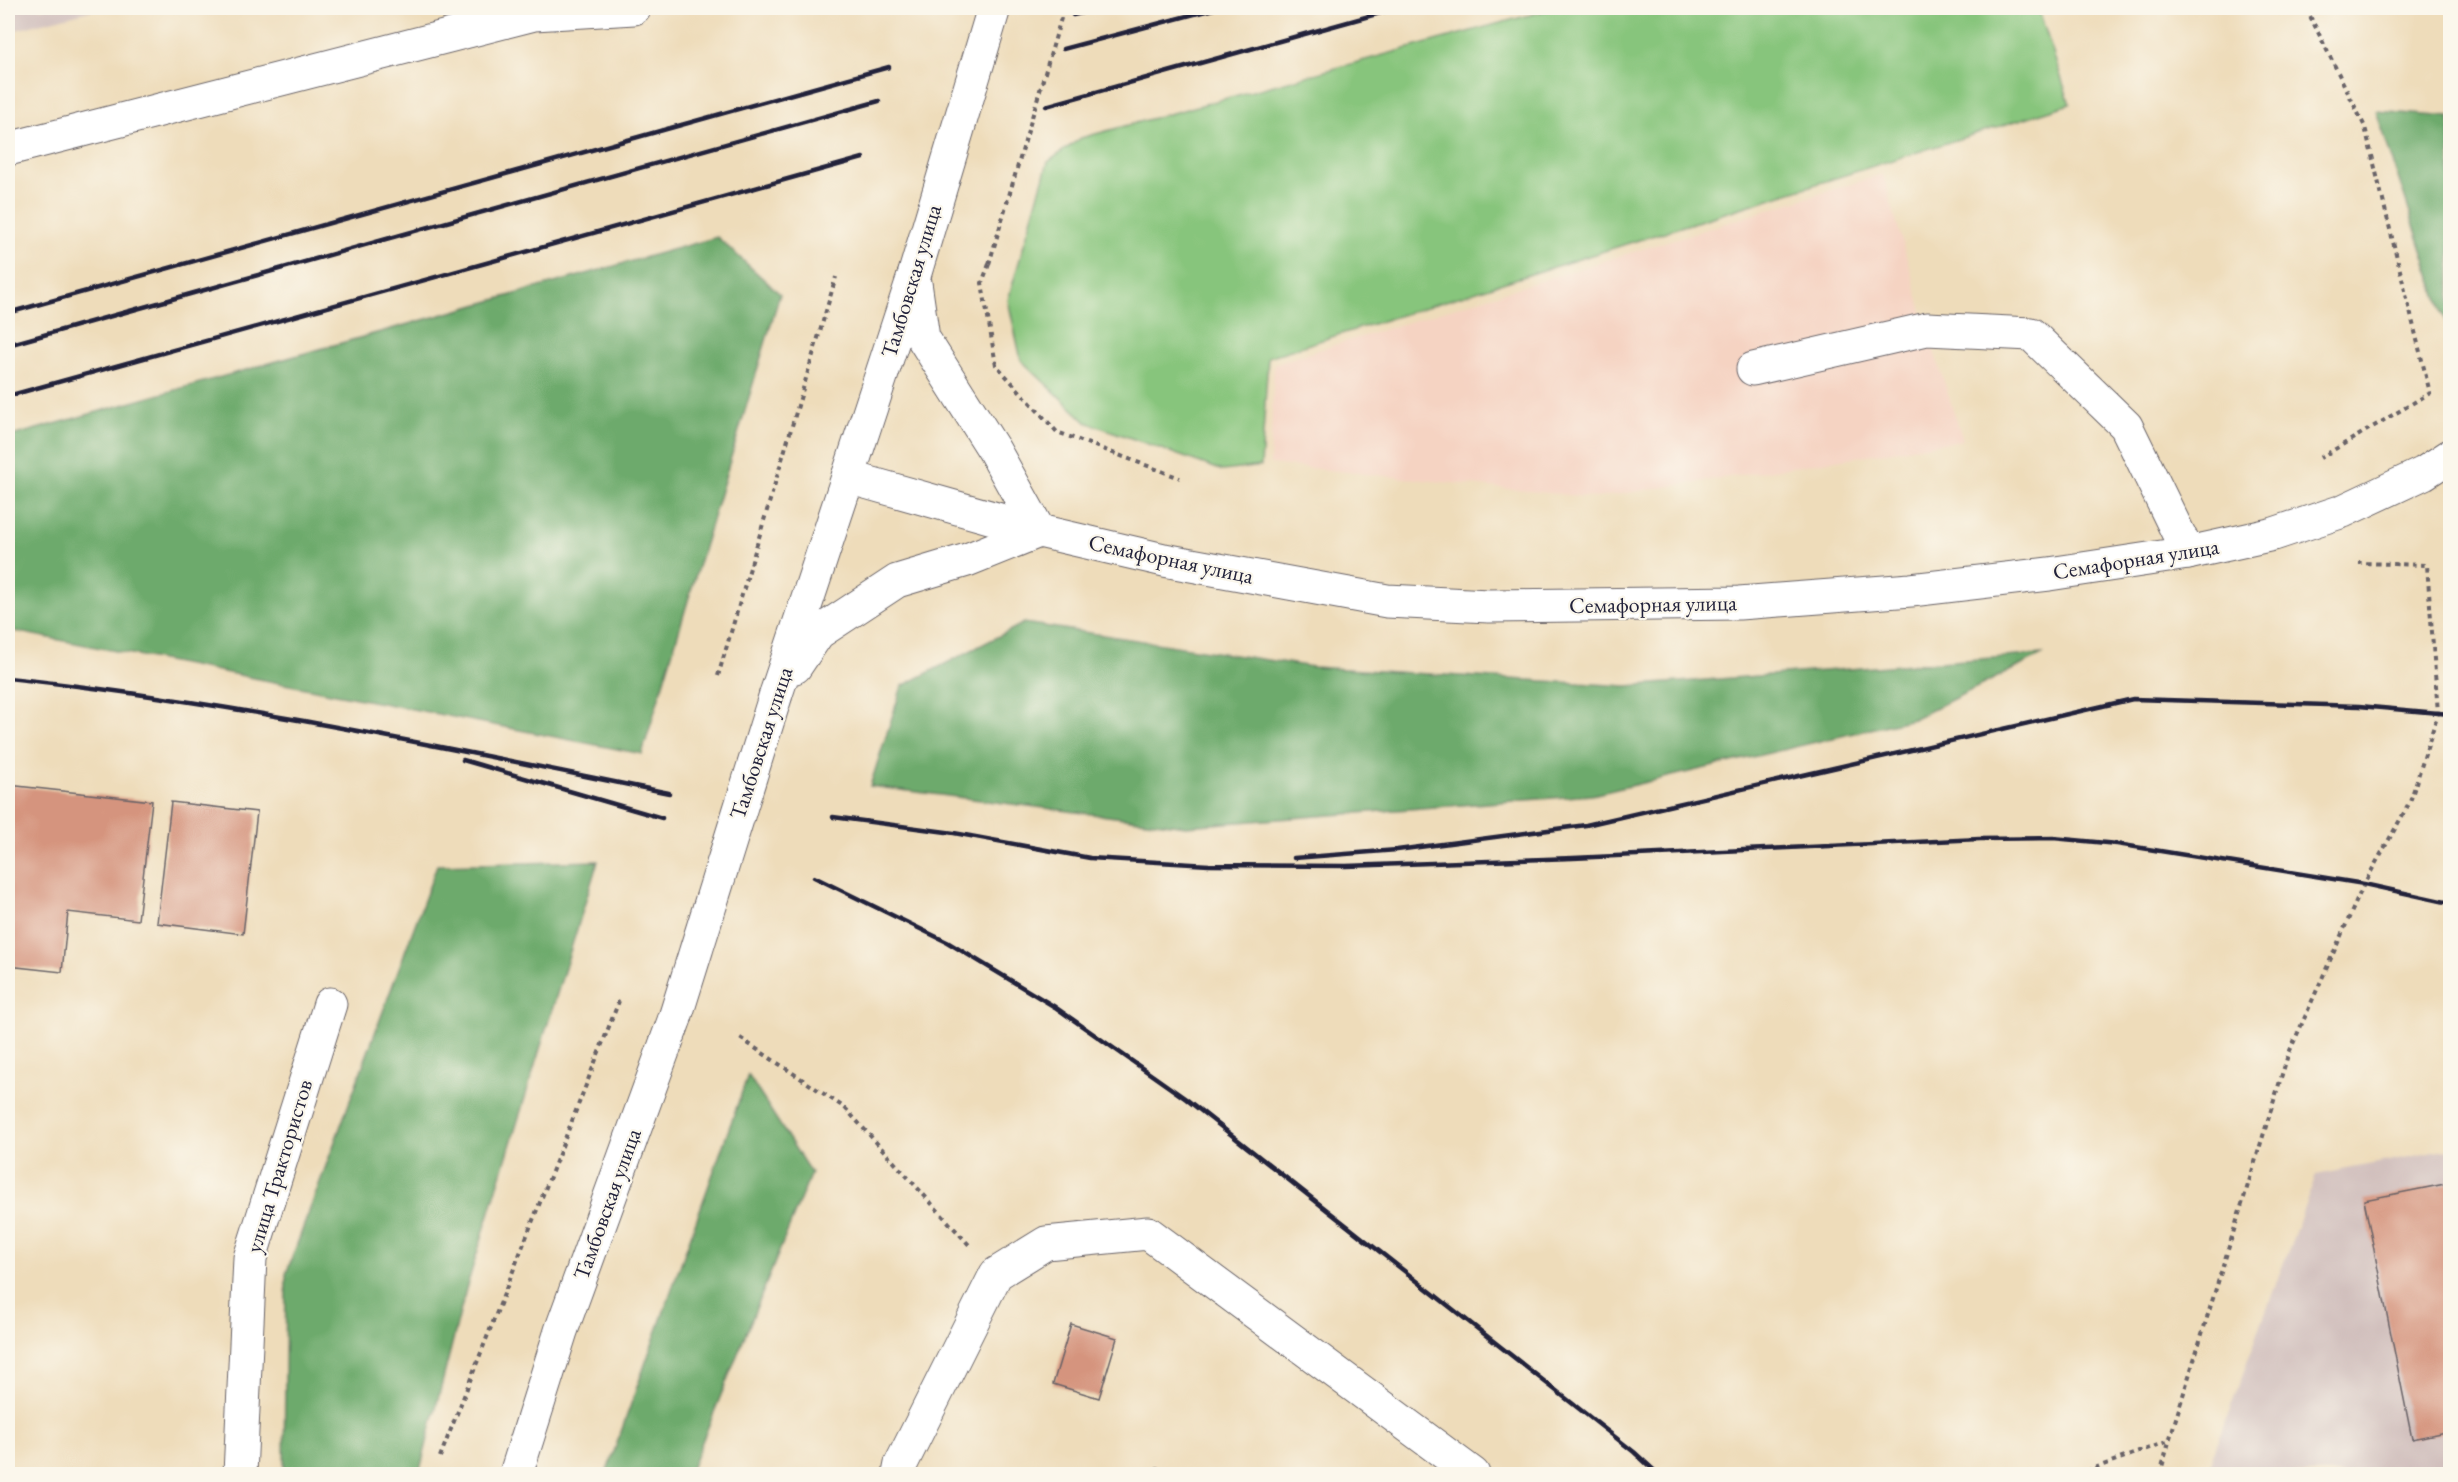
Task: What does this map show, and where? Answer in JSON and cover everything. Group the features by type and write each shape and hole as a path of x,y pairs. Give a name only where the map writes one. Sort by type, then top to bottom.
{"main road":[{"path":"8,149 533,11 634,8"},
{"name":"Тамбовская улица","path":"516,1474 561,1330 675,1018 776,694 914,276 994,8"},
{"path":"776,694 818,633 897,581 967,560 1039,531 994,450 922,338 914,276"},
{"path":"1753,369 1927,328 2031,334 2126,426 2188,553"},
{"name":"Семафорная улица","path":"848,477 1039,531 1164,560 1387,601 1489,606 1739,603 1911,590 2049,574 2188,553 2274,534 2343,511 2424,473 2451,456"},
{"name":"улица Трактористов","path":"240,1474 250,1258 330,1004"},
{"path":"899,1474 901,1464 996,1274 1046,1243 1148,1233 1473,1474"}],"path":[{"path":"1064,8 982,283 996,365 1057,432 1180,478"},
{"path":"2307,8 2365,127 2430,393 2320,458"},
{"path":"718,676 836,278"},
{"path":"2160,1474 2288,1054 2364,884 2410,802 2439,713 2427,565 2359,563"},
{"path":"440,1457 619,1001"},
{"path":"740,1038 845,1108 996,1274"},
{"path":"2078,1474 2169,1441"}],"shaded area":[{"path":"8,8 101,8 8,32"},
{"path":"1883,174 1927,329 1963,440 1596,498 1270,464 1274,364"},
{"path":"2450,1149 2450,1474 2206,1474 2316,1175"}],"green space":[{"path":"1555,8 2038,8 2070,104 1268,357 1261,466 1223,471 1086,422 1021,360 1008,300 1048,162 1081,138"},
{"path":"2376,111 2450,117 2450,334"},
{"path":"717,237 780,294 642,754 8,630 8,437"},
{"path":"1024,623 1313,667 1627,686 2044,654 1913,719 1592,795 1186,826 870,786 902,686"},
{"path":"598,861 466,1289 419,1474 284,1474 286,1274 437,865"},
{"path":"748,1075 811,1173 689,1474 606,1474"}],"building":[{"path":"8,785 152,801 138,920 68,912 62,972 8,966"},
{"path":"171,802 257,812 243,934 157,923"},
{"path":"2450,1183 2450,1431 2412,1439 2364,1200"},
{"path":"1071,1324 1117,1338 1099,1398 1053,1384"},
{"path":"1157,1467 1177,1474 1154,1474"}],"railway":[{"path":"1073,15 1102,8"},
{"path":"1063,49 1217,8"},
{"path":"1046,106 1398,8"},
{"path":"8,313 889,67"},
{"path":"8,345 879,101"},
{"path":"8,396 863,158"},
{"path":"8,678 174,699 257,713 422,743 669,793"},
{"path":"1294,858 1397,850 1586,825 2133,699 2359,706 2450,714"},
{"path":"463,760 662,818"},
{"path":"833,817 954,833 1090,858 1209,865 1346,866 1980,839 2053,838 2117,844 2364,884 2450,903"},
{"path":"814,877 947,942 1055,1007 1186,1099 1634,1452 1658,1474"}]}
